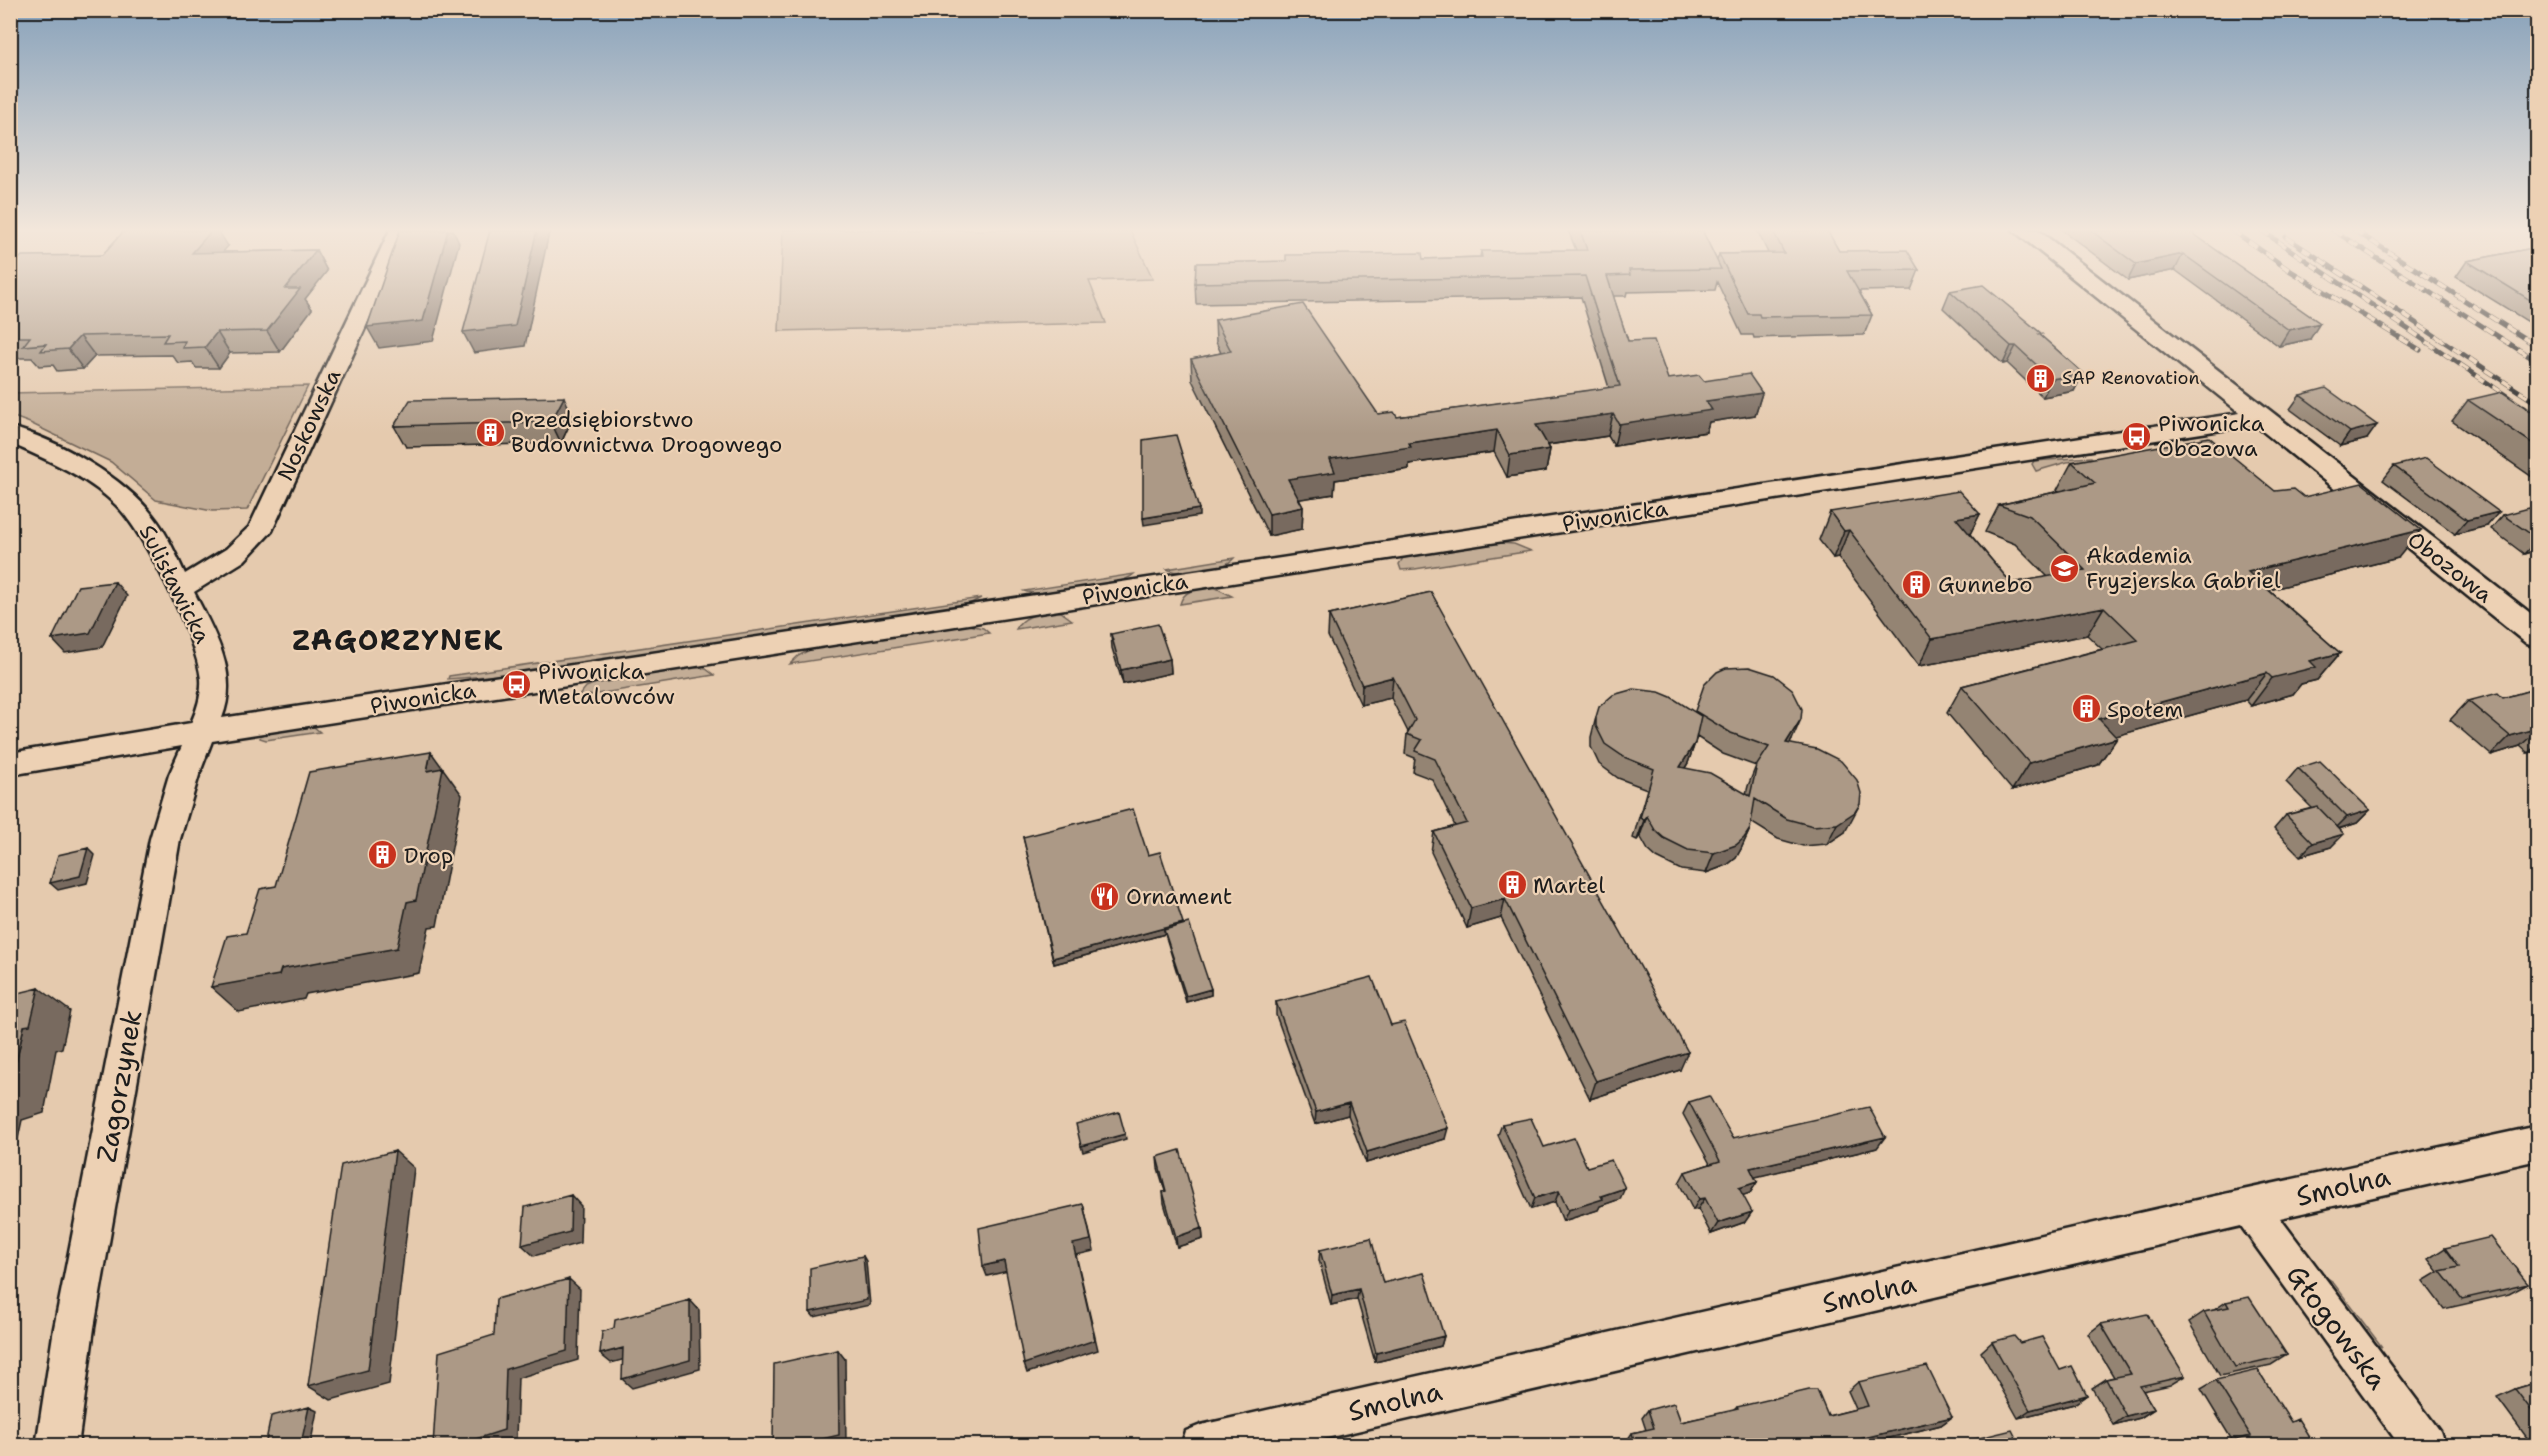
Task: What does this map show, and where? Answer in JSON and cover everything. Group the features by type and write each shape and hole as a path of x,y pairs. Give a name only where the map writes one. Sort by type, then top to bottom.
{"street":[{"name":"Noskowska","path":"181,588 235,555 258,531 368,298"},
{"name":"Obozowa","path":"2110,298 2538,636"},
{"name":"Piwonicka","path":"10,764 203,732 2260,417"},
{"name":"Sulisławicka","path":"10,434 61,457 92,475 125,499 146,523 181,588 209,649 213,665 214,688 212,708 203,732"},
{"name":"Zagorzynek","path":"57,1446 74,1328 165,839 184,775 203,732"},
{"name":"Smolna","path":"1201,1446 2538,1143"},
{"name":"Głogowska","path":"2249,1207 2425,1446"}],"shaded area":[{"path":"780,298 1096,298 1106,323 779,331"},
{"path":"308,386 247,510 212,511 156,500 111,462 11,416 11,393"},
{"path":"2091,457 2093,459 2067,462 2036,471 2032,464 2034,461"},
{"path":"1499,543 1514,544 1531,551 1415,569 1401,570 1399,564 1403,558"},
{"path":"1234,558 1221,566 1202,571 1182,572 1167,569"},
{"path":"1134,574 1114,583 1080,590 1047,593 1024,591"},
{"path":"1214,587 1232,596 1180,604 1189,592"},
{"path":"981,598 965,606 515,674 448,679 449,676"},
{"path":"1053,611 1061,612 1072,620 1016,629 1027,618"},
{"path":"969,625 983,628 989,633 790,664 798,656 811,649"},
{"path":"693,667 706,669 714,675 578,697 586,687 598,682"},
{"path":"314,727 320,732 266,740 260,738 261,734"},
{"path":"2321,1274 2332,1281 2382,1347 2357,1334"}],"building":[{"path":"10,298 293,298 267,331 217,332 205,347 182,348 185,341 163,342 168,334 80,336 68,349 41,351 46,344 23,346 30,337 10,337"},
{"path":"377,298 429,298 423,321 367,327"},
{"path":"472,298 521,298 515,326 463,332"},
{"path":"1592,298 1614,298 1628,341 1654,340 1668,379 1699,375 1704,381 1749,374 1762,393 1706,401 1712,410 1619,424 1613,414 1536,425 1550,449 1510,455 1497,430 1409,443 1411,447 1330,459 1335,472 1288,479 1303,507 1269,514 1191,359 1231,351 1215,320 1303,304 1378,414 1394,412 1397,417 1620,386"},
{"path":"1740,298 1862,298 1872,315 1760,317 1759,314 1748,314"},
{"path":"1958,298 1999,298 2042,334 2039,334 2083,373 2052,379 2016,346 2011,346"},
{"path":"2244,298 2284,298 2320,323 2289,330"},
{"path":"2527,298 2538,298 2538,305"},
{"path":"2326,388 2377,425 2350,432 2300,395"},
{"path":"2502,392 2538,416 2538,447 2468,400"},
{"path":"564,397 551,422 394,426 410,400"},
{"path":"1176,435 1199,509 1143,518 1143,440"},
{"path":"2209,437 2275,491 2294,489 2304,497 2362,483 2421,530 2248,572 2340,653 2310,661 2316,667 2272,678 2267,673 2099,719 2117,738 2029,763 1962,686 2138,640 2104,607 1932,639 1849,530 1844,531 1830,512 1959,491 1980,514 1956,518 2011,583 2085,570 2030,516 1999,505 2095,483 2072,462"},
{"path":"2426,458 2499,512 2467,520 2394,466"},
{"path":"2529,508 2538,514 2538,539 2503,515"},
{"path":"115,582 90,633 52,639 78,586"},
{"name":"Martel","path":"1431,592 1688,1052 1596,1081 1505,899 1471,908 1434,832 1467,823 1435,759 1415,751 1422,740 1407,734 1415,720 1393,677 1362,685 1329,615"},
{"path":"1158,624 1170,659 1121,670 1111,634"},
{"path":"1749,667 1774,675 1792,689 1802,709 1801,719 1786,743 1817,749 1841,761 1857,780 1861,793 1860,804 1855,812 1837,824 1813,826 1787,819 1755,799 1750,829 1736,845 1714,853 1688,850 1664,838 1655,830 1647,816 1644,820 1640,818 1654,769 1624,757 1605,744 1596,726 1599,707 1613,695 1634,689 1659,692 1671,697 1701,716 1695,743 1680,767 1710,773 1750,796 1757,765 1769,747 1731,733 1695,711 1704,685 1717,672 1726,668"},
{"path":"2538,688 2538,728 2510,736 2468,701 2498,693 2503,698"},
{"name":"Drop","path":"431,752 427,771 443,768 416,900 407,902 397,948 281,969 279,975 211,987 227,936 246,933 260,889 276,886 309,772"},
{"path":"2320,761 2370,810 2347,817 2298,768"},
{"path":"2318,807 2344,834 2313,843 2286,815"},
{"name":"Ornament","path":"1133,809 1148,855 1160,852 1183,923 1053,958 1023,837"},
{"path":"88,848 80,876 50,883 58,855"},
{"path":"1189,923 1211,989 1186,996 1164,930"},
{"path":"1372,977 1391,1025 1404,1022 1448,1128 1367,1152 1349,1103 1316,1112 1276,1002"},
{"path":"39,988 30,1025 24,1026 10,1091 10,995"},
{"path":"1709,1096 1733,1138 1869,1107 1885,1137 1750,1168 1757,1182 1739,1188 1752,1212 1718,1223 1705,1198 1699,1199 1685,1172 1720,1161 1689,1102"},
{"path":"1119,1112 1125,1134 1081,1146 1076,1124"},
{"path":"1531,1118 1544,1147 1574,1138 1587,1167 1611,1160 1625,1188 1601,1196 1603,1199 1568,1210 1559,1191 1535,1198 1502,1124"},
{"path":"1180,1150 1202,1228 1176,1237 1163,1192 1166,1191 1157,1157"},
{"path":"395,1151 368,1370 308,1386 341,1165"},
{"path":"571,1195 570,1232 522,1245 525,1207"},
{"path":"1083,1204 1091,1240 1073,1244 1095,1340 1024,1364 1004,1261 983,1266 979,1228"},
{"path":"2491,1237 2528,1284 2462,1299 2440,1271 2459,1267 2445,1248"},
{"path":"1371,1238 1383,1283 1424,1273 1444,1336 1376,1353 1359,1289 1332,1295 1320,1250"},
{"path":"863,1256 867,1300 810,1312 810,1268"},
{"path":"569,1279 567,1351 506,1369 504,1430 454,1446 433,1446 439,1352 494,1335 496,1299"},
{"path":"2249,1297 2287,1355 2235,1367 2204,1312 2229,1307 2226,1302"},
{"path":"690,1300 690,1360 622,1379 623,1348 600,1354 602,1332 614,1328 615,1320"},
{"path":"2147,1314 2185,1376 2140,1386 2154,1409 2126,1416 2106,1379 2131,1374 2101,1324"},
{"path":"2014,1336 2020,1343 2042,1337 2060,1370 2072,1366 2087,1395 2030,1410 1992,1342"},
{"path":"838,1350 839,1435 793,1446 773,1446 774,1364"},
{"path":"1927,1366 1952,1417 1847,1442 1849,1446 1636,1446 1632,1433 1654,1428 1648,1410 1674,1403 1681,1422 1809,1390 1817,1390 1828,1416 1868,1406 1858,1382"},
{"path":"2258,1370 2291,1422 2298,1419 2315,1446 2210,1446 2251,1436 2216,1380"},
{"path":"2538,1382 2538,1419 2515,1389"},
{"path":"309,1407 301,1444 265,1446 271,1416"},
{"path":"2012,1430 2020,1446 1970,1446 1967,1441"}],"railway":[{"path":"2335,298 2420,350"},
{"path":"2362,298 2538,417"},
{"path":"2378,298 2538,404"},
{"path":"2439,298 2538,362"},
{"path":"2461,298 2538,347"}],"place":[{"name":"SAP Renovation","path":"2041,378"},
{"name":"Przedsiębiorstwo Budownictwa Drogowego","path":"490,432"},
{"name":"Piwonicka Obozowa","path":"2137,436"},
{"name":"Akademia Fryzjerska Gabriel","path":"2065,568"},
{"name":"Gunnebo","path":"1917,584"},
{"name":"Piwonicka Metalowców","path":"517,684"},
{"name":"Społem","path":"2086,709"},
{"name":"Drop","path":"383,855"},
{"name":"Martel","path":"1512,885"},
{"name":"Ornament","path":"1105,896"}],"district":[{"name":"ZAGORZYNEK","path":"398,640"}]}
